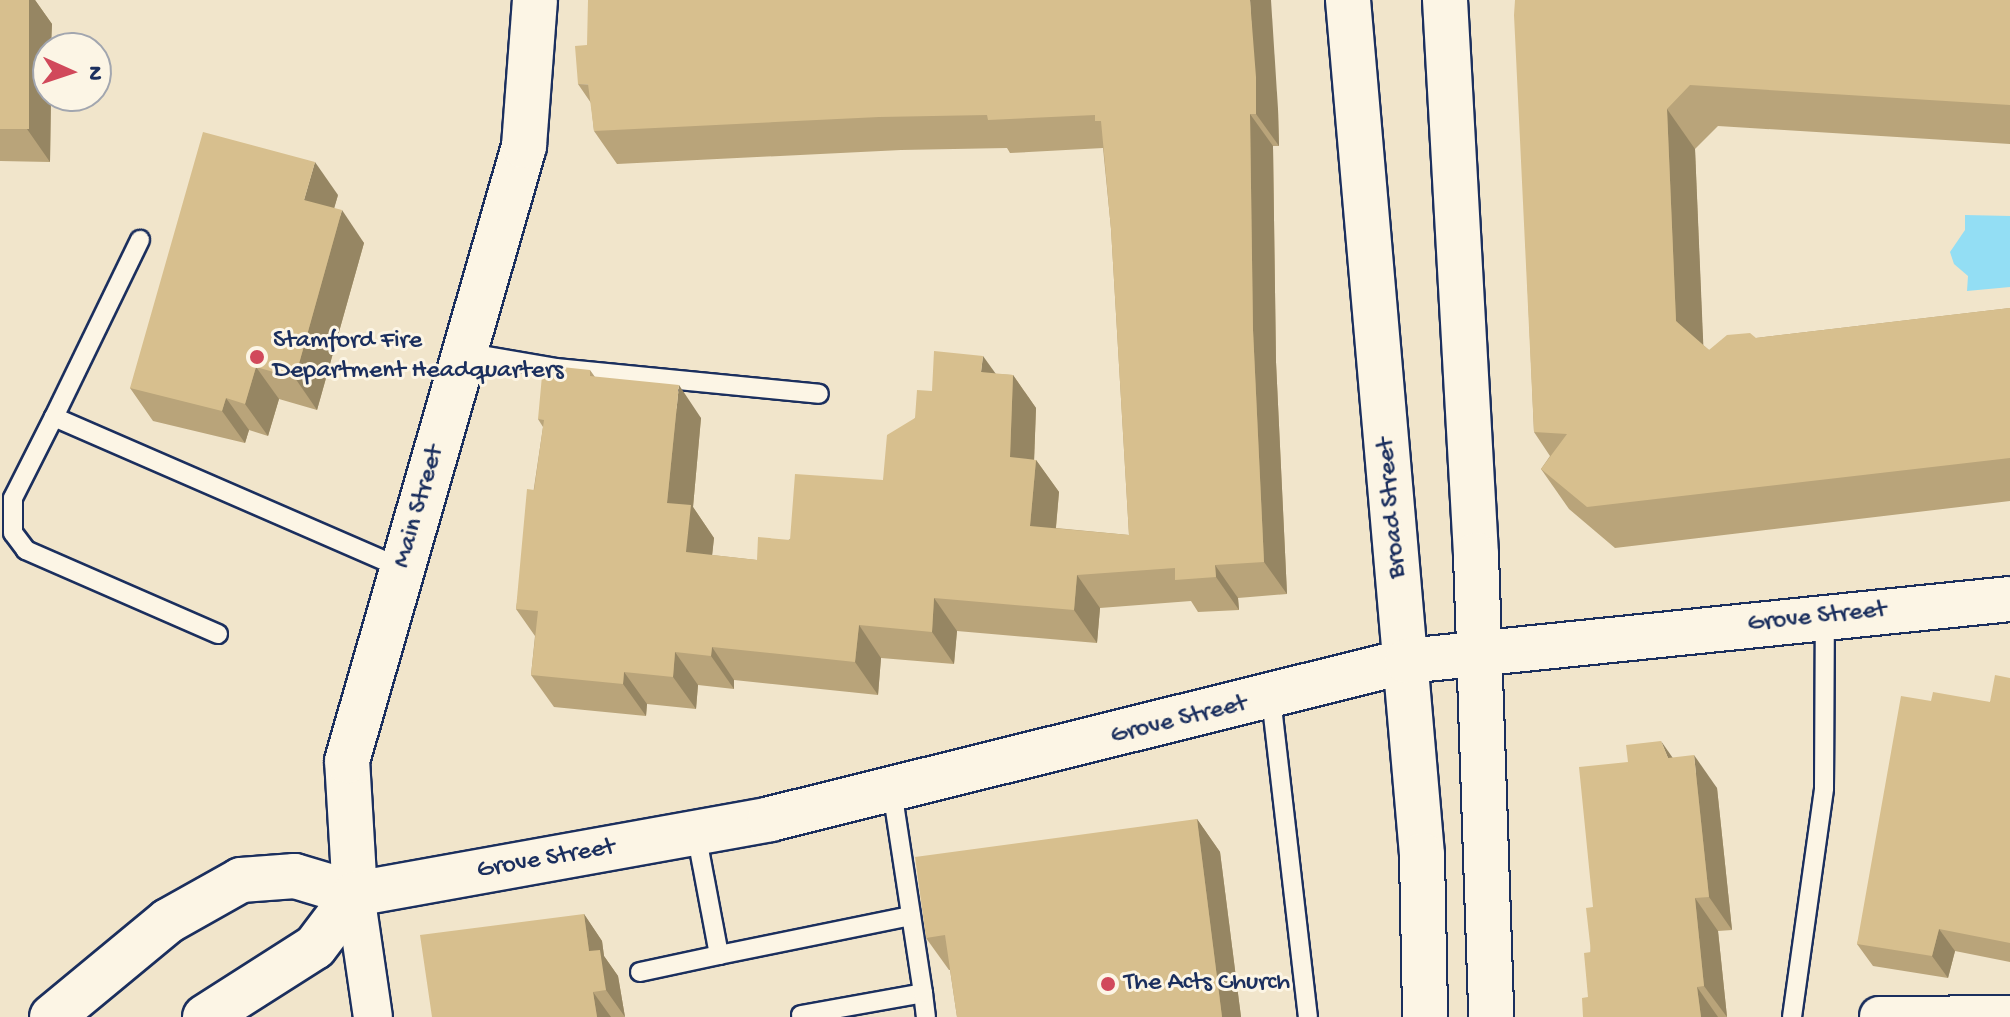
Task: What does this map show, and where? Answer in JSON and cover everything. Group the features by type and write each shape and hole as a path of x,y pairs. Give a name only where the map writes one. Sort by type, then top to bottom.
{"main road":[{"name":"Main Street","path":"355,894 347,761 524,146 535,0"},
{"name":"Broad Street","path":"1348,0 1423,869 1425,1017"},
{"path":"1445,0 1479,653 1491,1017"},
{"name":"Grove Street","path":"52,1017 168,921 241,880 295,876 355,894 696,833 892,790 1271,698 1407,661 2010,599"},
{"path":"205,1017 315,947 355,894"}],"street":[{"name":"Main Street","path":"355,894 373,1017"},
{"path":"1879,1016 2010,1015"}],"lane":[{"path":"140,240 13,498 13,533 26,550 218,634"},
{"path":"464,352 556,368 819,394"},
{"path":"54,417 402,568"},
{"path":"1792,1017 1824,788 1825,617"},
{"path":"1271,698 1308,1017"},
{"path":"892,790 926,1017"},
{"path":"696,833 719,955"},
{"path":"640,972 911,916"},
{"path":"801,1015 923,993"}],"water":[{"path":"1965,215 2010,216 2010,287 1967,291 1968,276 1954,264 1950,252 1965,230"}],"building":[{"path":"0,0 29,0 29,129 0,129"},
{"path":"588,0 1250,0 1256,77 1256,114 1250,114 1253,330 1264,562 1215,565 1216,577 1175,580 1175,568 1077,575 1074,610 934,598 932,632 859,625 855,662 712,647 711,656 675,652 673,677 624,672 623,684 531,675 538,611 516,609 527,489 534,490 544,420 538,419 543,365 590,370 590,376 679,385 667,503 691,505 686,552 757,560 758,537 790,540 795,474 883,480 887,435 915,418 917,390 932,391 934,351 983,356 981,372 1013,375 1010,457 1036,460 1030,526 1129,535 1111,229 1101,121 1095,121 1095,115 988,120 987,115 879,117 594,131 588,84 578,84 575,46 587,45"},
{"path":"1515,0 2010,0 2010,105 1690,85 1667,109 1676,321 1709,350 1727,335 1750,333 1756,338 2010,308 2010,458 1587,507 1541,469 1567,434 1534,432"},
{"path":"203,132 315,162 304,200 342,210 295,378 256,367 245,404 226,398 222,411 130,388"},
{"path":"1995,675 2010,678 2010,943 1939,929 1932,956 1857,944 1901,696 1931,701 1933,692 1990,702"},
{"path":"1661,741 1668,758 1694,755 1709,897 1695,898 1704,986 1697,987 1701,1017 1583,1017 1582,998 1588,997 1584,953 1591,952 1586,908 1593,907 1579,767 1628,762 1626,745"},
{"path":"1197,819 1222,1017 957,1017 945,935 926,938 915,857"},
{"path":"584,914 589,951 600,950 606,990 593,992 597,1017 432,1017 420,935"}],"place":[{"name":"Stamford Fire Department Headquarters","path":"257,357"},
{"name":"The Acts Church","path":"1108,984"}]}
